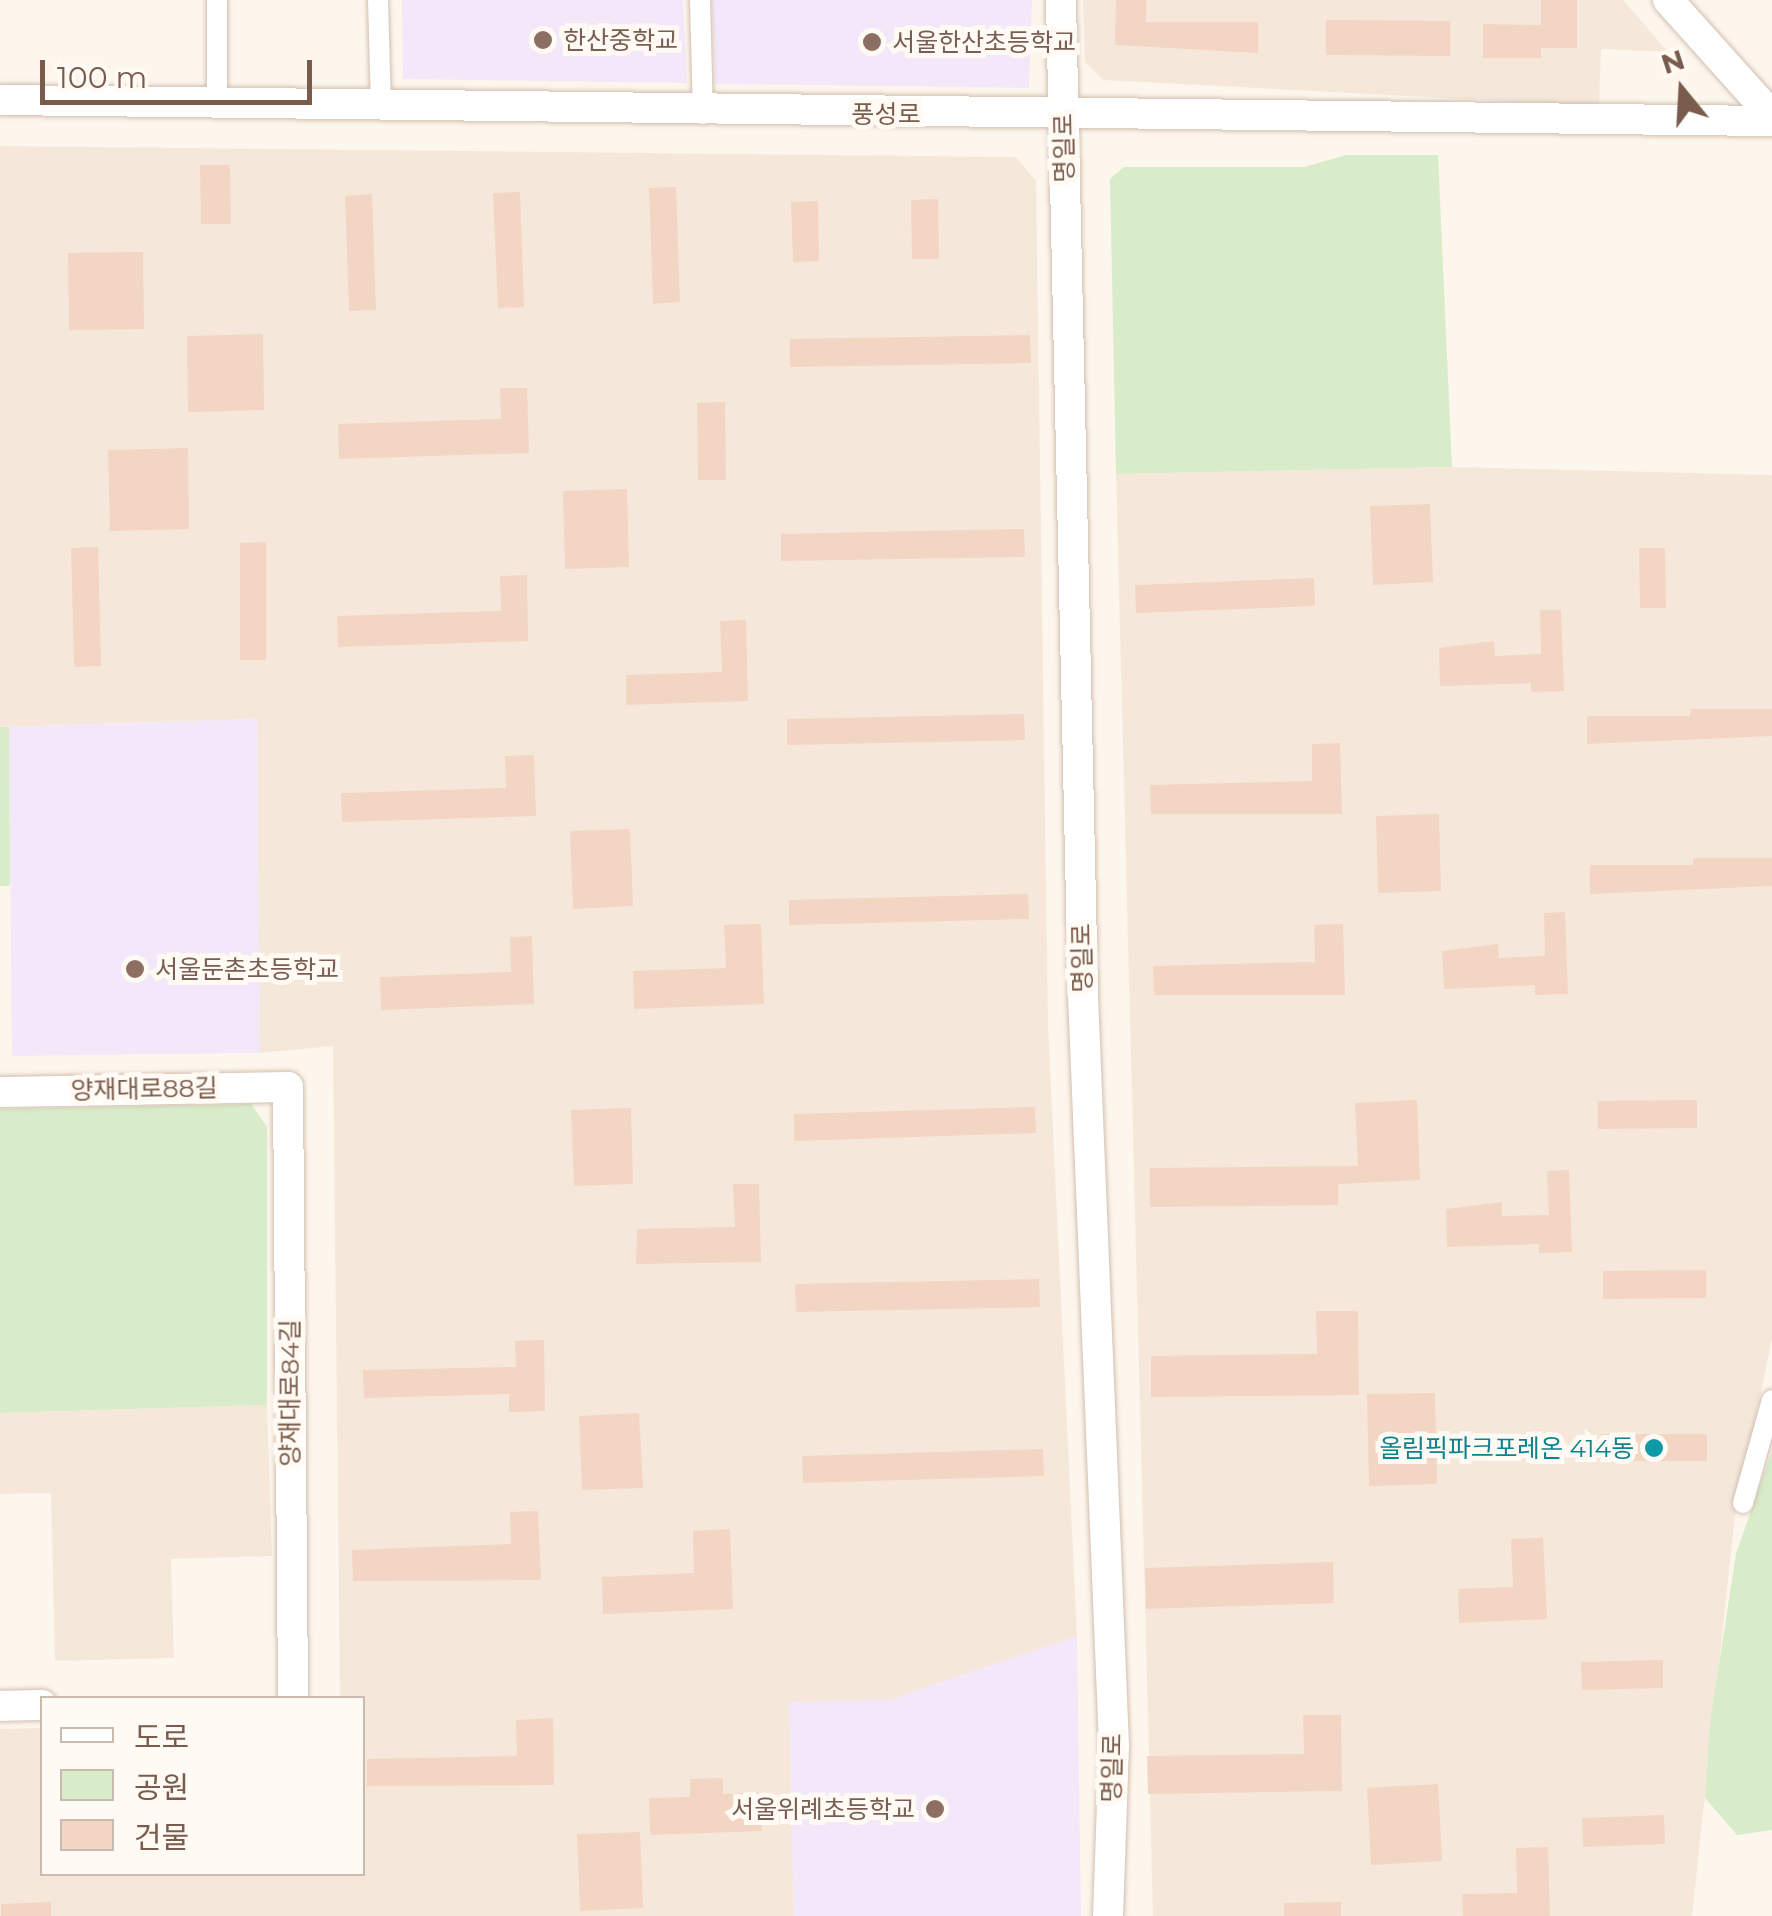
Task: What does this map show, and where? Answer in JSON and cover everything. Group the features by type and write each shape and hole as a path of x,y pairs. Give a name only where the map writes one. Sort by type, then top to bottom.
{"main road":[{"name":"명일로","path":"1061,0 1083,996 1114,1744 1108,1916"},
{"path":"1668,0 1772,118"},
{"name":"풍성로","path":"0,100 703,114 1772,118"},
{"name":"양재대로88길","path":"0,1092 288,1087"},
{"name":"양재대로84길","path":"288,1087 293,1696"},
{"path":"0,1706 40,1705"}],"street":[{"path":"216,0 216,104"},
{"path":"378,0 381,108"},
{"path":"700,0 703,114"},
{"path":"1743,1503 1772,1400"}],"shaded area":[{"name":"한산중학교","path":"402,0 683,0 687,83 403,79"},
{"name":"서울한산초등학교","path":"712,0 1032,0 1029,88 715,84"},
{"path":"1083,0 1623,0 1668,52 1601,49 1599,106 1103,80 1085,62"},
{"path":"0,146 1016,157 1036,181 1048,1024 1077,1636 889,1700 789,1703 794,1916 0,1916 0,1729 40,1728 40,1876 365,1876 365,1696 340,1696 333,1046 260,1053 257,719 0,727"},
{"path":"1452,467 1772,475 1772,1339 1735,1516 1692,1916 1153,1916 1116,474"},
{"name":"서울둔촌초등학교","path":"257,719 260,1053 12,1056 9,727"},
{"path":"267,1405 272,1556 171,1559 174,1658 55,1661 51,1493 0,1494 0,1413"},
{"name":"서울위례초등학교","path":"1077,1636 1081,1916 794,1916 789,1702 889,1700"}],"green space":[{"path":"1346,155 1438,155 1452,467 1116,474 1110,179 1124,167 1304,167"},
{"path":"0,727 9,727 10,886 0,886"},
{"path":"251,1104 267,1127 267,1405 0,1413 0,1109"},
{"path":"1772,1450 1772,1830 1737,1835 1705,1798 1710,1723 1736,1554"}],"building":[{"path":"1116,0 1146,0 1146,22 1258,22 1258,53 1115,45"},
{"path":"1541,0 1577,0 1577,48 1541,48 1541,58 1483,58 1483,24 1541,25"},
{"path":"1326,20 1450,21 1450,56 1326,55"},
{"path":"200,165 230,165 231,224 201,224"},
{"path":"676,187 680,302 653,304 649,188"},
{"path":"520,192 524,307 498,308 493,193"},
{"path":"372,194 376,310 349,311 345,196"},
{"path":"938,199 939,259 912,259 911,200"},
{"path":"818,201 819,261 793,262 791,202"},
{"path":"143,252 144,329 69,330 68,253"},
{"path":"263,334 264,410 188,412 187,336"},
{"path":"1030,335 1031,363 790,367 790,339"},
{"path":"500,388 527,388 529,453 339,459 338,424 501,419"},
{"path":"725,402 726,480 698,480 697,403"},
{"path":"188,448 189,529 110,531 108,450"},
{"path":"627,489 629,567 565,569 563,491"},
{"path":"1430,504 1433,582 1373,585 1370,506"},
{"path":"1024,529 1025,557 781,561 781,534"},
{"path":"266,542 266,660 240,660 240,543"},
{"path":"98,547 101,666 74,667 71,548"},
{"path":"1639,548 1665,548 1666,608 1640,608"},
{"path":"527,575 528,641 338,647 337,616 501,611 500,576"},
{"path":"1314,578 1315,606 1136,613 1135,585"},
{"path":"1540,610 1561,610 1564,691 1531,692 1531,683 1440,686 1439,648 1494,641 1495,656 1541,654"},
{"path":"746,620 748,701 626,705 626,675 722,672 720,621"},
{"path":"1690,709 1772,709 1772,736 1587,744 1587,716 1690,716"},
{"path":"1024,714 1025,740 787,745 787,719"},
{"path":"1340,743 1342,814 1151,814 1150,785 1312,781 1312,744"},
{"path":"534,755 536,816 342,822 341,793 506,788 505,756"},
{"path":"1439,814 1441,891 1378,893 1376,816"},
{"path":"630,829 633,906 573,909 570,831"},
{"path":"1693,858 1772,858 1772,886 1590,894 1590,865 1693,865"},
{"path":"1028,894 1029,919 789,925 789,900"},
{"path":"1565,912 1568,994 1535,995 1535,985 1444,989 1442,951 1498,944 1499,958 1545,956 1544,913"},
{"path":"761,924 764,1004 634,1009 633,971 726,968 724,925"},
{"path":"1343,924 1345,995 1154,995 1153,966 1315,962 1314,925"},
{"path":"532,936 534,1004 381,1010 380,977 511,972 510,937"},
{"path":"1417,1100 1420,1180 1338,1184 1338,1205 1150,1207 1150,1168 1358,1166 1355,1103"},
{"path":"1697,1100 1697,1128 1598,1129 1598,1101"},
{"path":"1035,1107 1036,1133 794,1141 794,1114"},
{"path":"631,1108 633,1184 574,1186 571,1110"},
{"path":"1569,1170 1572,1252 1539,1253 1539,1244 1447,1247 1446,1209 1502,1202 1502,1216 1549,1215 1547,1171"},
{"path":"733,1184 759,1184 761,1262 636,1264 637,1229 735,1227"},
{"path":"1706,1270 1706,1298 1603,1299 1603,1271"},
{"path":"1039,1279 1040,1307 796,1312 795,1284"},
{"path":"1316,1311 1358,1311 1359,1395 1151,1397 1151,1356 1317,1354"},
{"path":"544,1340 545,1411 509,1412 509,1394 364,1398 363,1370 516,1367 515,1341"},
{"path":"1435,1393 1437,1484 1369,1486 1367,1394"},
{"path":"639,1413 643,1488 582,1490 579,1416"},
{"name":"올림픽파크포레온 414동","path":"1601,1434 1707,1434 1707,1461 1602,1461"},
{"path":"1043,1449 1044,1476 803,1483 802,1456"},
{"path":"538,1511 541,1580 353,1581 352,1550 511,1544 510,1512"},
{"path":"730,1529 733,1609 603,1614 602,1577 694,1573 693,1531"},
{"path":"1543,1538 1547,1619 1459,1623 1458,1589 1513,1587 1511,1539"},
{"path":"1333,1562 1334,1603 1146,1609 1145,1568"},
{"path":"1663,1660 1663,1688 1582,1690 1581,1662"},
{"path":"1303,1715 1341,1715 1342,1791 1148,1794 1147,1756 1304,1754"},
{"path":"553,1718 554,1785 367,1786 367,1759 517,1756 516,1720"},
{"path":"723,1778 723,1794 761,1793 762,1831 650,1835 649,1798 690,1797 690,1779"},
{"path":"1438,1784 1442,1861 1371,1865 1367,1788"},
{"path":"1664,1815 1665,1844 1583,1847 1582,1818"},
{"path":"640,1832 643,1908 580,1911 577,1834"},
{"path":"1548,1847 1550,1916 1463,1916 1462,1894 1517,1893 1516,1848"},
{"path":"51,1902 51,1916 1,1916 1,1904"},
{"path":"1341,1902 1341,1916 1284,1916 1284,1903"}],"place":[{"name":"한산중학교","path":"543,40"},
{"name":"서울한산초등학교","path":"872,42"},
{"name":"서울둔촌초등학교","path":"135,969"},
{"name":"올림픽파크포레온 414동","path":"1654,1448"},
{"name":"서울위례초등학교","path":"935,1809"}]}
